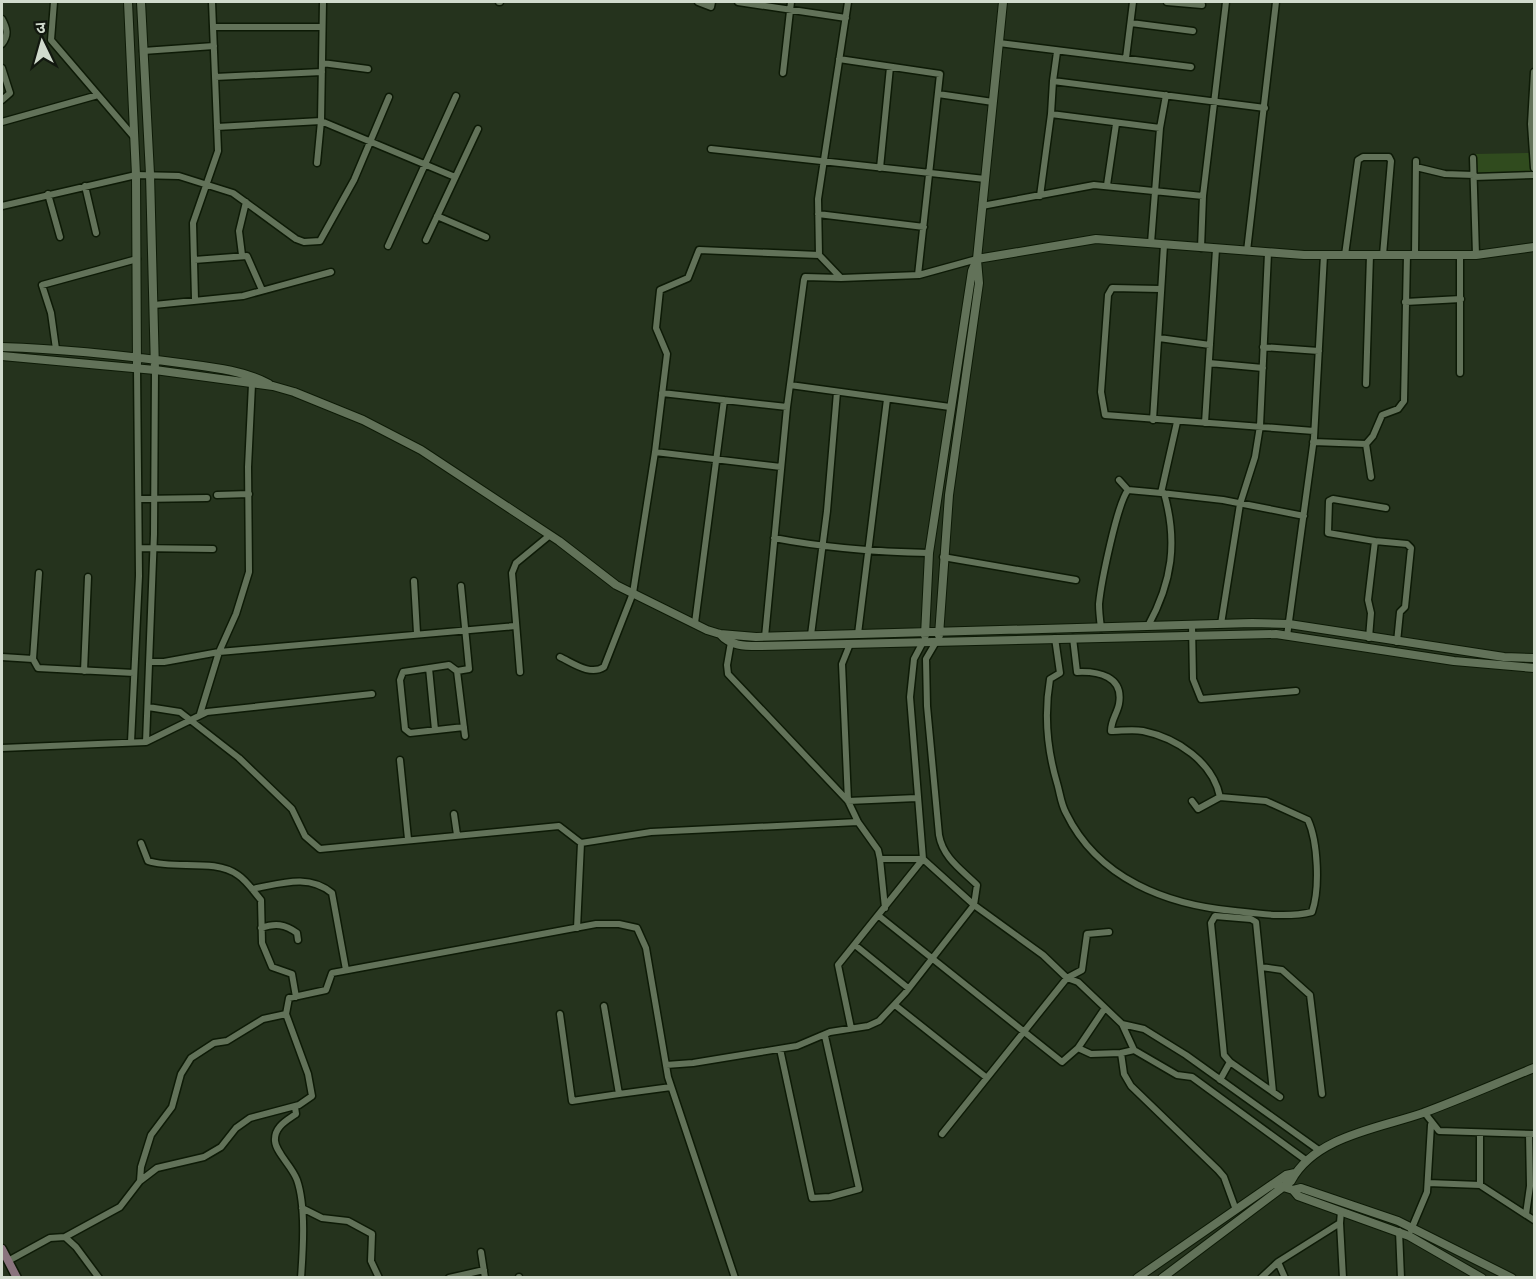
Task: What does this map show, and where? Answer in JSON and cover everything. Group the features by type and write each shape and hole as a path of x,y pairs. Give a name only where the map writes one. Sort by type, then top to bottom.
{"main road":[{"path":"2,1249 17,1278"}],"street":[{"path":"54,2 51,40 134,137"},
{"path":"128,2 136,175 140,499 131,742"},
{"path":"141,2 156,360 154,549 146,742"},
{"path":"195,299 193,223 218,151 212,2"},
{"path":"317,163 321,121 323,2"},
{"path":"698,2 711,7 712,2"},
{"path":"738,2 790,5 846,18"},
{"path":"841,278 819,255 818,214 823,163 848,2"},
{"path":"666,1065 780,1049 851,1028 868,1026 879,1021 895,1005 974,906 977,885 950,860 939,836 927,706 926,659 940,632 943,557 960,409 979,283 977,259 1003,2"},
{"path":"1126,58 1133,2"},
{"path":"1167,2 1202,5"},
{"path":"1201,248 1203,196 1226,2"},
{"path":"1247,251 1276,2"},
{"path":"783,73 790,5"},
{"path":"2,19 7,28 7,35 2,44"},
{"path":"1131,23 1193,32"},
{"path":"213,27 322,27"},
{"path":"999,43 1191,67"},
{"path":"144,51 214,46"},
{"path":"1040,196 1057,52"},
{"path":"839,60 940,74 918,276"},
{"path":"322,63 368,69"},
{"path":"880,168 890,67"},
{"path":"2,68 10,93 2,100"},
{"path":"215,77 322,72"},
{"path":"1534,72 1534,168"},
{"path":"1053,81 1265,108"},
{"path":"938,94 993,102"},
{"path":"2,122 98,95"},
{"path":"1151,243 1160,128 1166,95"},
{"path":"388,246 456,96"},
{"path":"2,206 136,175 179,176 233,193 296,239 304,242 320,241 354,180 389,97"},
{"path":"1051,114 1160,128"},
{"path":"217,127 321,121 455,177"},
{"path":"1107,185 1116,124"},
{"path":"426,240 478,129"},
{"path":"711,149 985,179"},
{"path":"1345,255 1358,160 1363,156 1389,157 1391,161 1383,255"},
{"path":"1473,158 1476,255"},
{"path":"1371,477 1366,444 1373,436 1382,415 1398,409 1404,401 1405,302 1411,255 1416,164 1445,174 1534,175"},
{"path":"982,206 1079,187 1107,185 1203,196"},
{"path":"85,186 96,233"},
{"path":"48,194 60,237"},
{"path":"242,255 239,231 246,202"},
{"path":"818,214 924,227"},
{"path":"437,216 486,237"},
{"path":"765,636 787,407 805,277 918,276 977,259 1096,238 1268,253 1324,255 1476,255 1534,247"},
{"path":"1153,420 1164,244"},
{"path":"1205,423 1216,249"},
{"path":"560,657 590,670 597,671 604,667 633,593 655,452 667,354 656,328 660,290 688,278 699,250 819,255"},
{"path":"1221,624 1240,504 1254,457 1260,426 1268,253"},
{"path":"194,260 242,255 250,259 262,290"},
{"path":"1287,636 1313,442 1324,255"},
{"path":"1366,384 1370,255"},
{"path":"1460,255 1460,373"},
{"path":"56,349 51,313 42,285 137,259"},
{"path":"977,259 972,271 929,553 926,632 914,659 910,697 923,859 974,906 1043,954 1067,978 1078,982 1122,1024 1134,1050 1177,1075 1192,1077 1307,1161"},
{"path":"137,300 243,296 331,272"},
{"path":"1160,289 1112,288 1108,295 1101,392 1105,415 1177,422 1314,430"},
{"path":"1405,302 1461,299"},
{"path":"1159,339 1209,345"},
{"path":"1263,346 1319,351"},
{"path":"2,347 56,349 156,360 273,386 343,412 392,435 455,471 550,535 616,585 720,634 762,646 1191,635 1287,636 1454,661 1534,668"},
{"path":"2,356 253,381"},
{"path":"1209,363 1263,368"},
{"path":"200,714 219,652 236,614 249,573 253,381"},
{"path":"790,385 960,409"},
{"path":"811,635 837,392"},
{"path":"662,393 787,407"},
{"path":"858,634 887,399"},
{"path":"695,623 724,400"},
{"path":"1148,626 1161,600 1173,546 1172,524 1162,493 1177,422"},
{"path":"1313,442 1366,444"},
{"path":"655,452 781,467"},
{"path":"1119,480 1128,490 1240,504 1304,516"},
{"path":"1101,628 1099,606 1106,567 1119,508 1128,490"},
{"path":"217,495 249,494"},
{"path":"140,499 207,498"},
{"path":"1386,508 1333,499 1329,501 1328,533 1407,544 1411,548 1405,607 1400,612 1396,642"},
{"path":"520,672 514,626 512,573 516,563 550,535"},
{"path":"774,538 822,547 929,553"},
{"path":"1369,638 1371,613 1368,600 1375,541"},
{"path":"139,548 213,549"},
{"path":"943,557 1076,580"},
{"path":"39,573 33,659 38,668 134,673"},
{"path":"84,670 88,577"},
{"path":"414,581 417,633"},
{"path":"457,671 469,669 461,586"},
{"path":"732,639 765,636 1289,624 1504,657 1534,658"},
{"path":"1192,625 1193,679 1201,699 1296,691"},
{"path":"150,662 164,662 219,652 514,626"},
{"path":"1055,638 1060,673 1050,679 1047,696 1048,751 1065,812 1086,845 1107,867 1125,879 1178,902 1210,909 1249,913 1300,915 1312,912 1317,897 1314,833 1308,820 1266,801 1220,797 1198,808 1192,801"},
{"path":"1073,638 1077,672 1095,671 1108,677 1118,690 1119,705 1111,720 1110,732 1140,730 1162,736 1187,750 1204,764 1218,787 1220,797"},
{"path":"732,639 727,665 733,681 848,801 858,822 878,850 885,908"},
{"path":"848,801 842,664 850,644"},
{"path":"2,657 33,659"},
{"path":"464,727 410,733 405,729 402,675 406,671 453,665 457,671 464,727 465,736"},
{"path":"429,668 435,730"},
{"path":"2,748 103,746 146,742 200,714 372,694"},
{"path":"148,707 180,712 239,758 292,809 305,836 320,849 559,826 581,843 651,832 858,822"},
{"path":"400,760 408,839"},
{"path":"848,801 917,798"},
{"path":"454,814 457,835"},
{"path":"141,843 148,861 236,873 261,900 262,944 272,967 292,974 297,997"},
{"path":"577,928 581,843"},
{"path":"880,860 923,859"},
{"path":"851,1028 838,965 923,859"},
{"path":"252,890 302,880 325,888 332,893 346,970"},
{"path":"879,916 930,959 1062,1062 1078,1048 1106,1008"},
{"path":"1273,1092 1254,919 1213,917 1224,1054 1230,1062 1280,1097"},
{"path":"261,928 278,924 297,933 298,940"},
{"path":"8,1261 50,1238 65,1237 120,1207 140,1181 157,1168 204,1156 221,1147 236,1128 250,1118 295,1107 312,1096 308,1074 286,1014 289,998 326,990 332,973 577,928 619,924 637,928 646,948 671,1087 735,1278"},
{"path":"942,1134 1067,978 1083,968 1087,933 1109,932"},
{"path":"855,945 908,988"},
{"path":"1261,967 1282,970 1310,995 1322,1094"},
{"path":"895,1005 987,1078"},
{"path":"604,1006 619,1094"},
{"path":"140,1181 141,1167 151,1135 172,1107 181,1074 191,1058 214,1043 227,1041 262,1019 286,1014"},
{"path":"560,1014 572,1101 671,1087"},
{"path":"1122,1024 1144,1029 1320,1151"},
{"path":"780,1049 812,1198 859,1189 825,1036"},
{"path":"1078,1048 1090,1054 1121,1053 1134,1050"},
{"path":"1121,1053 1124,1074 1131,1086 1224,1177 1236,1210"},
{"path":"1220,1080 1230,1062"},
{"path":"1192,1077 1200,1066"},
{"path":"1162,1278 1278,1185 1286,1175 1295,1173 1320,1151 1353,1135 1424,1112 1534,1068"},
{"path":"295,1107 296,1114 278,1126 275,1139 278,1152 291,1165 302,1208 301,1278"},
{"path":"1409,1236 1427,1192 1431,1125 1424,1112"},
{"path":"1431,1125 1445,1133 1532,1134 1530,1186 1526,1214"},
{"path":"1480,1133 1480,1185"},
{"path":"1428,1183 1480,1185 1534,1220"},
{"path":"1137,1278 1236,1210 1278,1185 1293,1190 1298,1196 1399,1231 1482,1278"},
{"path":"1293,1190 1301,1188 1413,1227 1512,1278"},
{"path":"302,1208 322,1218 348,1221 372,1234 371,1261 379,1278"},
{"path":"1341,1210 1343,1278"},
{"path":"1261,1278 1278,1262 1340,1223"},
{"path":"1399,1231 1401,1278"},
{"path":"65,1237 76,1247 99,1278"},
{"path":"449,1278 485,1274 481,1252"},
{"path":"1278,1262 1285,1278"}],"green space":[{"path":"1530,153 1534,173 1477,175 1476,154"}]}
